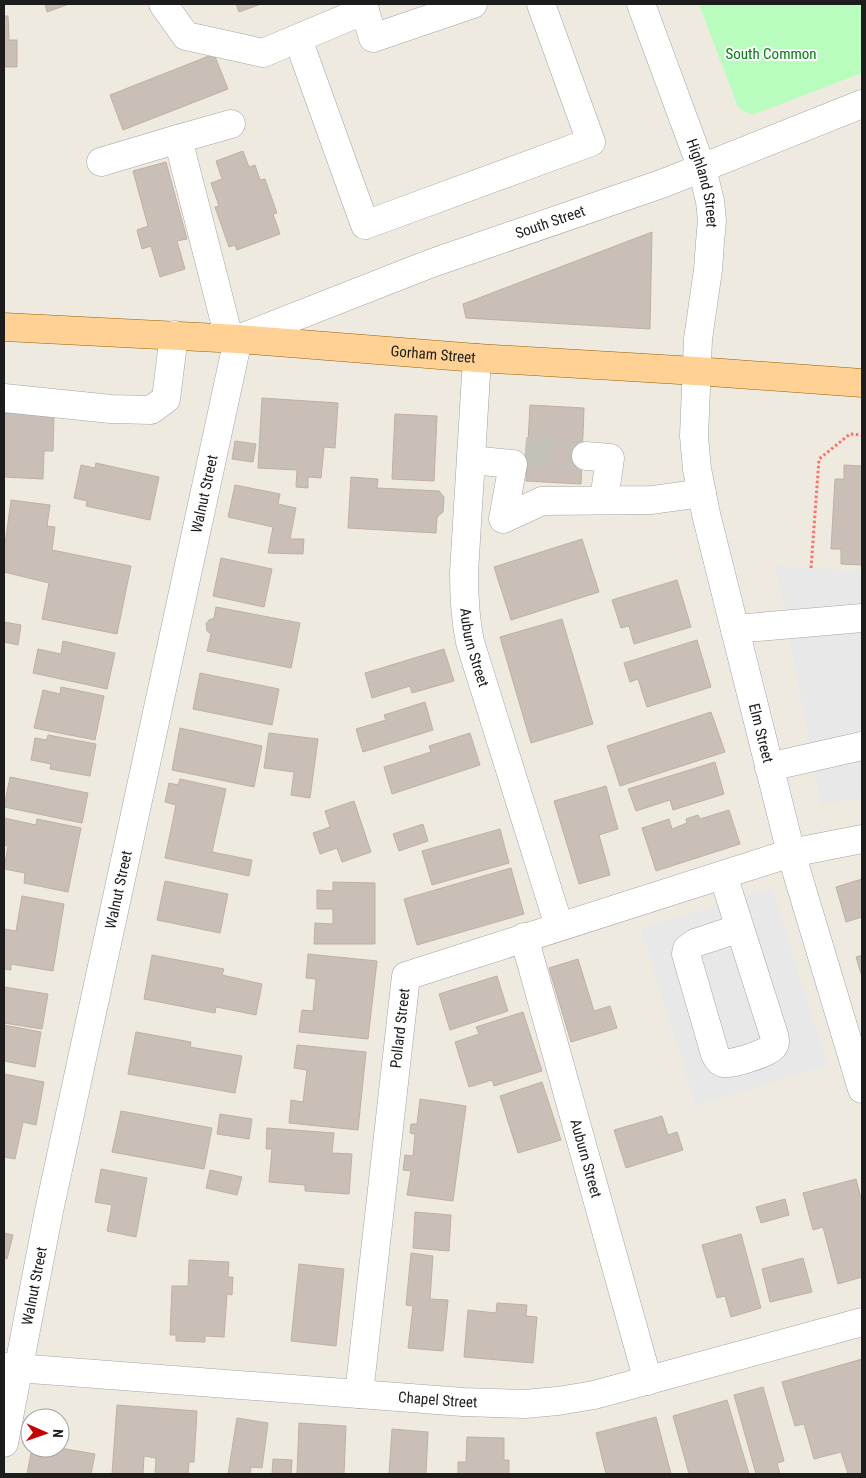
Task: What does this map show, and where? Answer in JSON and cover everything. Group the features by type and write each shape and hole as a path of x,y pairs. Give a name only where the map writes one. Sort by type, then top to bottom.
{"main road":[{"name":"Gorham Street","path":"4,327 234,338 477,358 862,383"}],"street":[{"path":"163,4 186,36 263,53 298,39 364,7 373,38 473,4"},
{"path":"298,39 365,225 591,142 541,4"},
{"name":"Highland Street","path":"641,4 702,169 710,201 712,222 708,270 698,338 696,371"},
{"name":"South Street","path":"234,338 432,263 664,184 862,104"},
{"path":"101,162 231,124"},
{"path":"178,139 234,338"},
{"path":"4,398 152,410 166,399 174,336"},
{"name":"Walnut Street","path":"4,1443 11,1368 48,1211 234,338"},
{"name":"Auburn Street","path":"477,358 464,573 466,623 470,642 560,926"},
{"name":"Elm Street","path":"696,371 694,436 697,469 706,514 791,853 862,1089"},
{"path":"586,456 610,458 604,500"},
{"path":"471,460 519,457 503,519 542,501 652,500 702,492"},
{"path":"735,629 862,618"},
{"path":"769,767 862,746"},
{"name":"Pollard Street","path":"359,1394 406,976 791,853 862,839"},
{"path":"723,875 740,928 775,1040 774,1046 766,1052 732,1063 724,1063 715,1054 686,954 687,949 695,942 740,928"},
{"name":"Auburn Street","path":"524,937 648,1380"},
{"name":"Chapel Street","path":"11,1368 463,1402 524,1404 558,1402 594,1395 862,1322"}],"path":[{"path":"811,568 818,459 850,434 862,435"}],"green space":[{"name":"South Common","path":"699,4 862,4 862,73 755,114 747,113 738,107"}],"shaded area":[{"path":"776,566 862,571 862,797 821,805"},
{"path":"772,888 827,1065 696,1106 641,929"}],"building":[{"path":"45,4 69,4 47,12"},
{"path":"236,4 261,4 239,12"},
{"path":"4,16 8,16 9,40 17,40 17,67 4,67"},
{"path":"214,54 228,89 123,130 110,95"},
{"path":"243,151 249,167 255,165 260,180 265,179 277,213 273,214 280,234 237,250 235,245 229,247 215,207 219,206 211,183 222,179 216,161"},
{"path":"166,162 187,239 177,241 185,269 160,277 151,246 142,249 137,230 148,226 133,171"},
{"path":"652,232 650,329 466,318 463,304"},
{"path":"262,398 338,403 335,448 324,447 321,478 308,477 308,488 296,487 297,470 258,468"},
{"path":"530,405 584,408 581,484 526,481"},
{"path":"4,413 54,415 53,451 44,451 43,479 4,477"},
{"path":"395,414 437,416 434,481 392,479"},
{"path":"235,441 256,444 253,462 232,459"},
{"path":"96,463 159,477 150,520 86,506 87,501 74,498 81,465 95,468"},
{"path":"844,465 862,466 862,565 841,564 841,549 831,549 835,479 844,479"},
{"path":"351,477 378,479 377,488 439,491 444,497 443,512 437,517 436,533 348,528"},
{"path":"235,485 280,494 278,504 296,508 290,539 304,539 303,554 268,553 273,527 228,517"},
{"path":"11,500 50,505 47,526 55,527 52,550 131,566 117,634 42,619 49,583 4,572 4,552"},
{"path":"582,539 599,592 511,620 494,567"},
{"path":"221,558 272,569 264,607 213,596"},
{"path":"677,580 691,627 634,644 629,626 621,628 612,600"},
{"path":"216,607 300,623 291,668 207,651 211,634 207,631 206,624 214,618"},
{"path":"562,619 593,724 531,743 500,637"},
{"path":"4,622 21,625 18,645 4,642"},
{"path":"697,640 711,687 647,707 638,679 630,682 624,663"},
{"path":"63,641 115,653 107,689 33,673 38,649 61,654"},
{"path":"444,649 454,681 412,693 410,686 372,698 365,673"},
{"path":"200,673 279,689 272,725 193,709"},
{"path":"61,687 104,696 95,740 34,728 43,690 60,694"},
{"path":"425,702 433,730 363,752 356,729 386,720 384,715"},
{"path":"711,712 725,752 620,786 607,746"},
{"path":"180,728 262,746 254,787 172,770"},
{"path":"269,733 318,739 310,798 291,795 294,772 264,768"},
{"path":"470,733 480,765 392,794 384,767 431,752 429,746"},
{"path":"48,735 96,744 90,776 50,769 51,764 31,760 35,738 47,740"},
{"path":"715,762 724,794 673,810 670,800 636,811 628,789"},
{"path":"10,777 88,793 82,823 4,807"},
{"path":"180,779 226,789 212,852 252,860 249,876 165,858 176,805 165,802 169,783 178,785"},
{"path":"606,786 618,829 599,835 610,875 579,884 554,801"},
{"path":"354,801 371,852 342,862 337,848 320,854 313,833 330,827 325,811"},
{"path":"729,810 740,844 656,871 642,828 669,819 672,829 687,823 686,819 698,815 700,819"},
{"path":"4,818 36,825 37,819 81,828 68,892 24,883 25,873 4,869 8,846 4,845"},
{"path":"423,824 428,841 399,851 393,834"},
{"path":"500,829 509,863 432,885 422,851"},
{"path":"511,868 524,914 417,945 404,899"},
{"path":"862,879 862,917 846,922 836,887"},
{"path":"165,881 228,894 220,933 157,920"},
{"path":"333,882 375,883 375,944 314,944 315,923 333,924 333,909 317,909 317,890 333,891"},
{"path":"22,896 64,904 53,971 11,964 11,970 4,969 4,929 16,931"},
{"path":"308,954 377,961 368,1039 299,1032 302,1010 313,1011 316,979 306,978"},
{"path":"152,955 224,969 222,975 262,984 256,1015 216,1007 215,1013 144,999"},
{"path":"862,955 862,977 856,957"},
{"path":"578,959 594,1011 610,1006 617,1028 571,1042 549,968"},
{"path":"497,976 508,1011 450,1030 439,994"},
{"path":"4,987 48,994 42,1029 4,1023"},
{"path":"523,1012 542,1071 494,1086 492,1080 469,1087 455,1042 479,1034 476,1027"},
{"path":"4,1025 41,1032 35,1067 4,1061"},
{"path":"136,1032 191,1042 190,1047 242,1056 235,1093 128,1074"},
{"path":"297,1045 366,1052 358,1130 289,1123 291,1100 303,1102 307,1070 294,1068"},
{"path":"4,1074 44,1082 36,1125 23,1122 15,1159 4,1157"},
{"path":"542,1082 561,1140 518,1153 500,1096"},
{"path":"420,1099 466,1106 453,1201 407,1195 411,1171 403,1170 405,1155 413,1156 415,1134 410,1133 411,1124 417,1124"},
{"path":"121,1111 212,1128 204,1169 112,1152"},
{"path":"220,1114 252,1119 249,1139 217,1134"},
{"path":"662,1116 668,1135 677,1132 683,1150 626,1168 614,1130"},
{"path":"267,1128 334,1133 332,1153 352,1154 349,1194 305,1191 305,1185 269,1182 272,1149 266,1149"},
{"path":"101,1169 147,1178 136,1237 107,1231 112,1205 95,1202"},
{"path":"210,1170 242,1177 237,1195 206,1188"},
{"path":"856,1179 862,1202 862,1277 838,1284 823,1227 813,1230 803,1193"},
{"path":"785,1199 789,1215 761,1223 756,1207"},
{"path":"415,1212 451,1215 449,1251 413,1248"},
{"path":"4,1233 13,1235 7,1259 4,1258"},
{"path":"741,1234 761,1308 731,1317 725,1296 717,1298 702,1245"},
{"path":"411,1253 433,1256 430,1299 448,1300 443,1351 408,1348 413,1306 406,1305"},
{"path":"803,1258 812,1292 770,1302 762,1269"},
{"path":"189,1260 229,1262 228,1277 233,1277 232,1295 227,1294 224,1337 205,1336 205,1342 176,1341 176,1335 170,1335 172,1286 188,1286"},
{"path":"299,1264 344,1269 336,1346 291,1341"},
{"path":"497,1303 527,1305 526,1316 537,1317 533,1363 464,1357 468,1310 496,1313"},
{"path":"862,1359 862,1474 848,1474 841,1452 814,1459 804,1424 795,1426 782,1382"},
{"path":"763,1387 784,1461 777,1463 780,1474 756,1474 734,1395"},
{"path":"727,1400 749,1474 689,1474 673,1416"},
{"path":"117,1405 197,1411 194,1462 189,1462 188,1474 155,1474 156,1458 144,1456 143,1474 112,1474"},
{"path":"656,1417 671,1474 606,1474 596,1433"},
{"path":"237,1418 268,1423 262,1468 251,1467 250,1474 228,1474"},
{"path":"299,1423 346,1426 344,1474 297,1474"},
{"path":"392,1429 428,1432 426,1474 389,1474"},
{"path":"467,1437 504,1438 504,1460 509,1460 509,1474 458,1474 458,1462 466,1462"},
{"path":"70,1450 95,1454 91,1474 27,1474 30,1458 70,1458"},
{"path":"273,1459 292,1460 291,1474 272,1474"}],"tunnel":[{"path":"525,451 586,456"}]}
